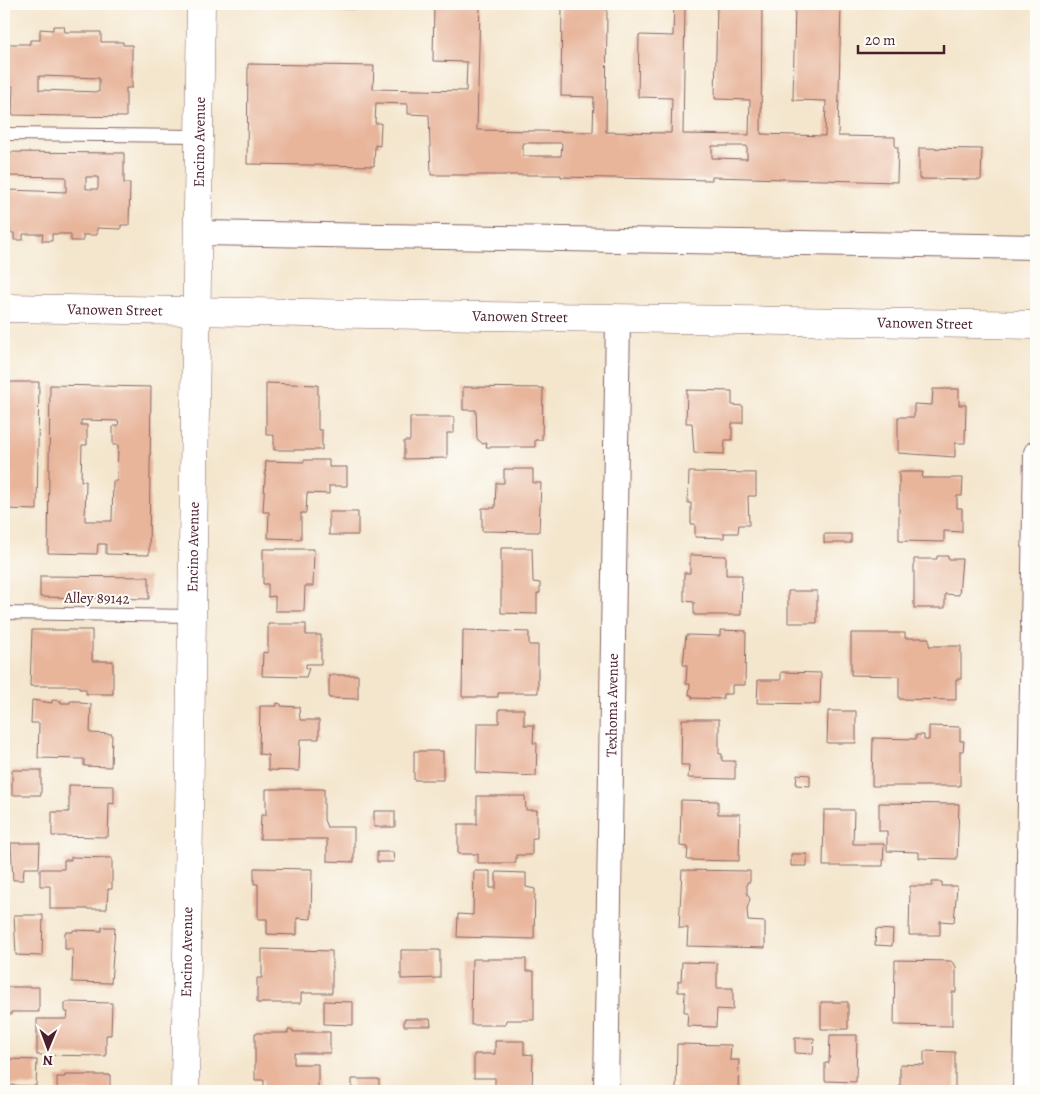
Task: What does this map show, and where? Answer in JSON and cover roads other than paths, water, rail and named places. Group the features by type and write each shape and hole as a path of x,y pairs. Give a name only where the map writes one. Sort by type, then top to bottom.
{"street":[{"name":"Encino Avenue","path":"184,1091 199,233 201,4"},
{"path":"199,233 1036,246"},
{"name":"Vanowen Street","path":"4,308 1036,325"},
{"name":"Texhoma Avenue","path":"606,1091 618,318"},
{"path":"1025,1091 1036,453"}],"lane":[{"path":"4,134 200,136"},
{"name":"Alley 89142","path":"4,614 191,616"}]}
